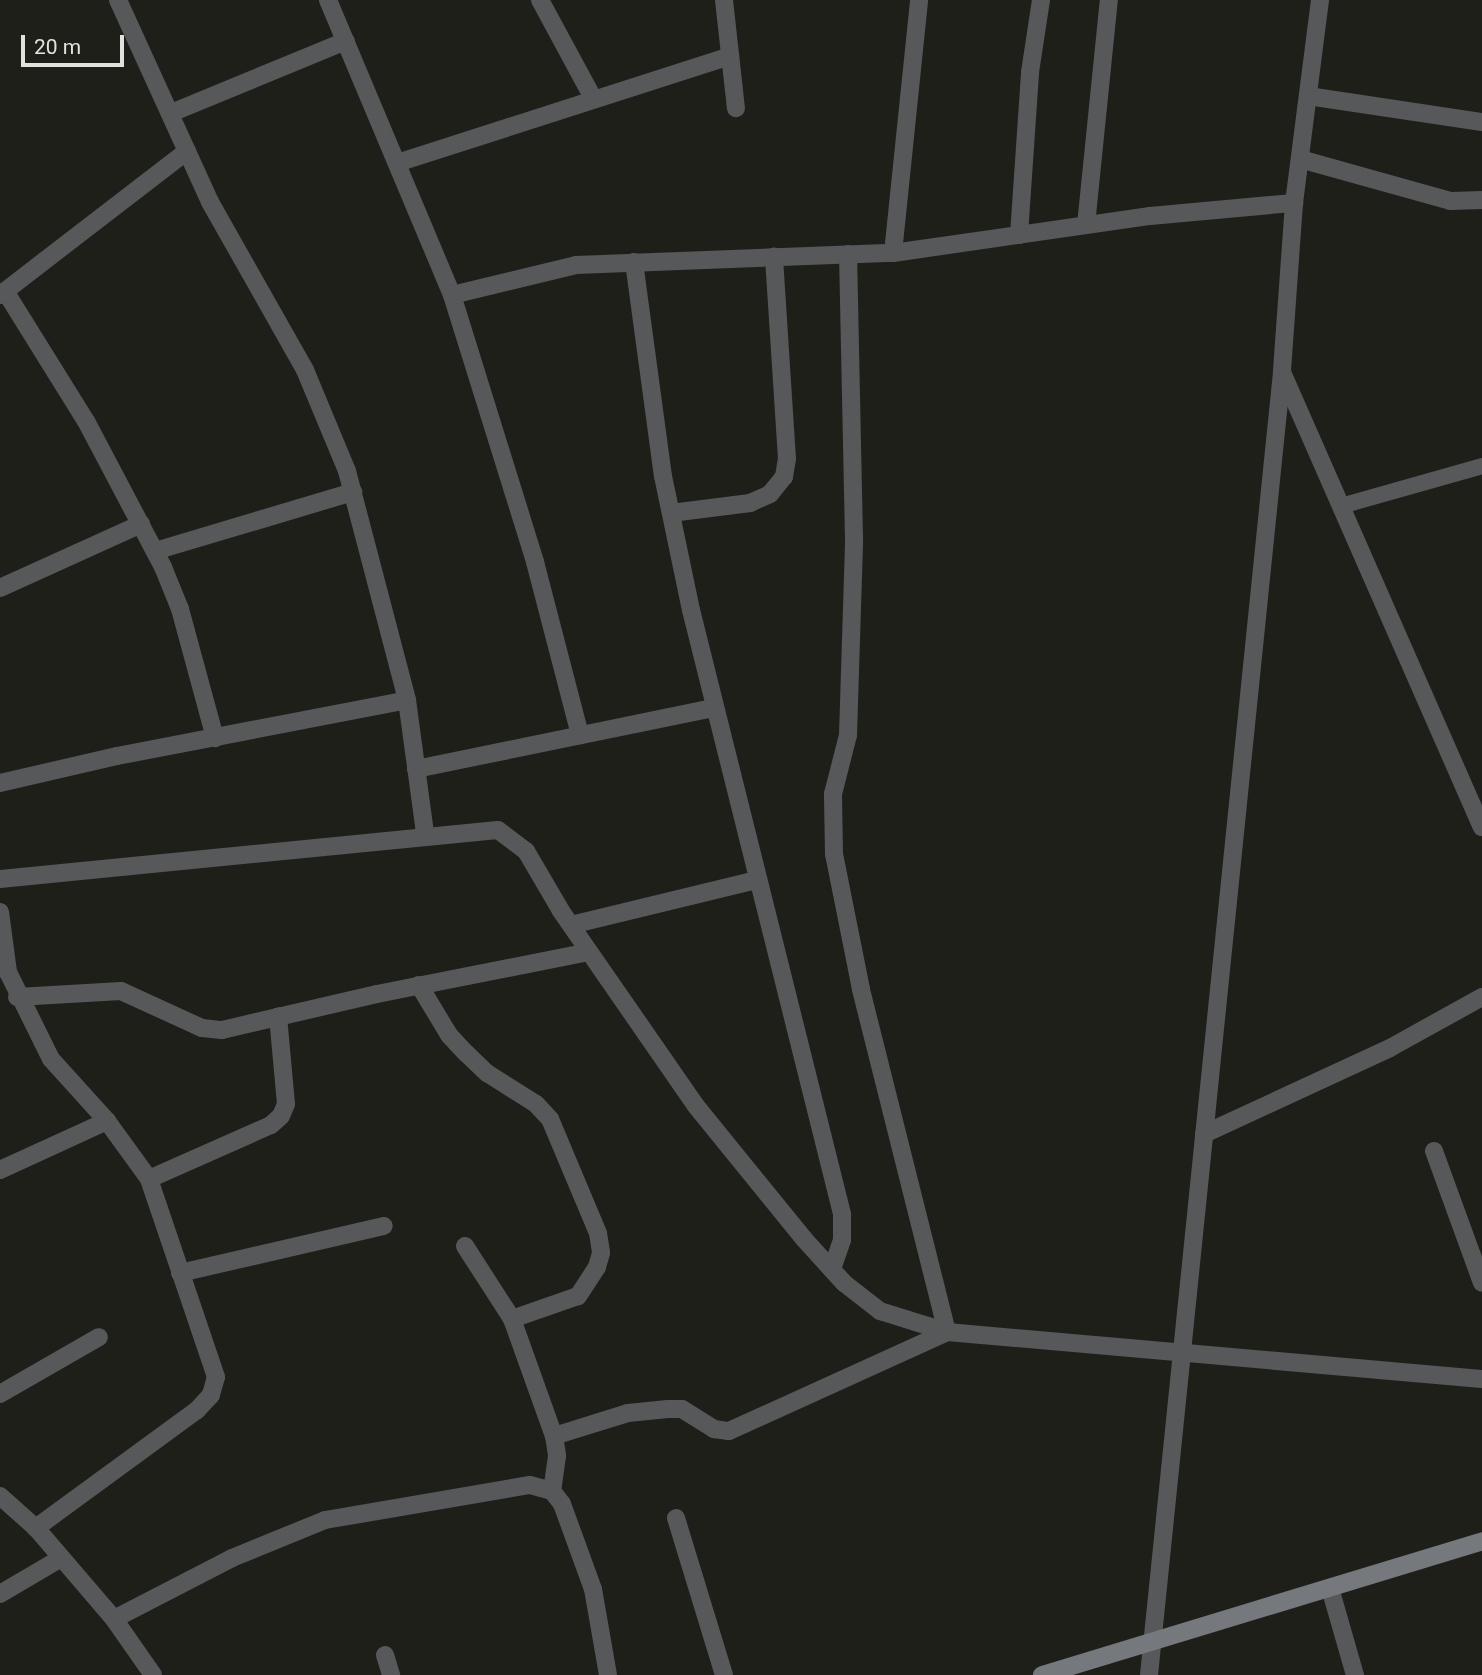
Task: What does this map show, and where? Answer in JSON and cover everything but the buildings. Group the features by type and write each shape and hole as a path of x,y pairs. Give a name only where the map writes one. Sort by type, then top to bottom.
{"street":[{"path":"118,0 210,202 305,370 353,492 407,700 425,833"},
{"path":"328,0 452,295 535,562 580,735"},
{"path":"540,0 593,97"},
{"path":"724,0 736,108"},
{"path":"893,253 919,0"},
{"path":"1019,235 1030,72 1041,0"},
{"path":"1086,225 1109,0"},
{"path":"1149,1675 1282,372 1294,203 1320,0"},
{"path":"171,113 346,41"},
{"path":"397,163 593,97 730,56"},
{"path":"1308,96 1482,122"},
{"path":"187,151 3,293 86,421 155,551 180,609 215,738"},
{"path":"1300,159 1450,201 1482,200"},
{"path":"452,295 546,270 634,262 893,253 1086,225 1294,203"},
{"path":"848,254 855,539 848,735 832,794 834,854 861,989 947,1332"},
{"path":"671,513 750,503 770,494 783,477 787,458 774,256"},
{"path":"634,262 647,377 671,513 714,708 842,1214 842,1240 832,1269"},
{"path":"1282,372 1482,827"},
{"path":"155,551 353,492"},
{"path":"0,588 141,524"},
{"path":"0,783 407,700"},
{"path":"416,769 714,708"},
{"path":"0,878 425,833 498,830 511,836 526,851 570,925 696,1106 832,1269 880,1311 947,1332 1482,1379"},
{"path":"570,925 757,880"},
{"path":"0,912 8,972 18,998 51,1059 107,1121 149,1179 212,1358 216,1377 211,1395 197,1410 36,1528"},
{"path":"18,998 121,991 202,1028 222,1030 419,985 589,952"},
{"path":"419,985 449,1035 466,1054 487,1073 536,1104 550,1119 598,1233 601,1253 597,1267 578,1296 512,1319"},
{"path":"1204,1134 1390,1048 1482,997"},
{"path":"149,1179 271,1125 281,1116 286,1104 278,1016"},
{"path":"0,1170 107,1121"},
{"path":"1434,1151 1482,1283"},
{"path":"180,1273 384,1226"},
{"path":"464,1246 512,1319 554,1436 557,1456 552,1491"},
{"path":"554,1436 628,1413 668,1409 682,1409 714,1429 729,1431 947,1332"},
{"path":"0,1394 99,1337"},
{"path":"114,1619 232,1558 325,1520 530,1485 552,1491 562,1504 593,1589 608,1675"},
{"path":"0,1496 36,1528 114,1619 153,1675"},
{"path":"676,1518 724,1675"},
{"path":"1042,1675 1153,1639 1482,1541"},
{"path":"0,1594 61,1558"},
{"path":"1330,1588 1355,1675"},
{"path":"385,1655 391,1675"}],"lane":[{"path":"1341,506 1482,466"}]}
